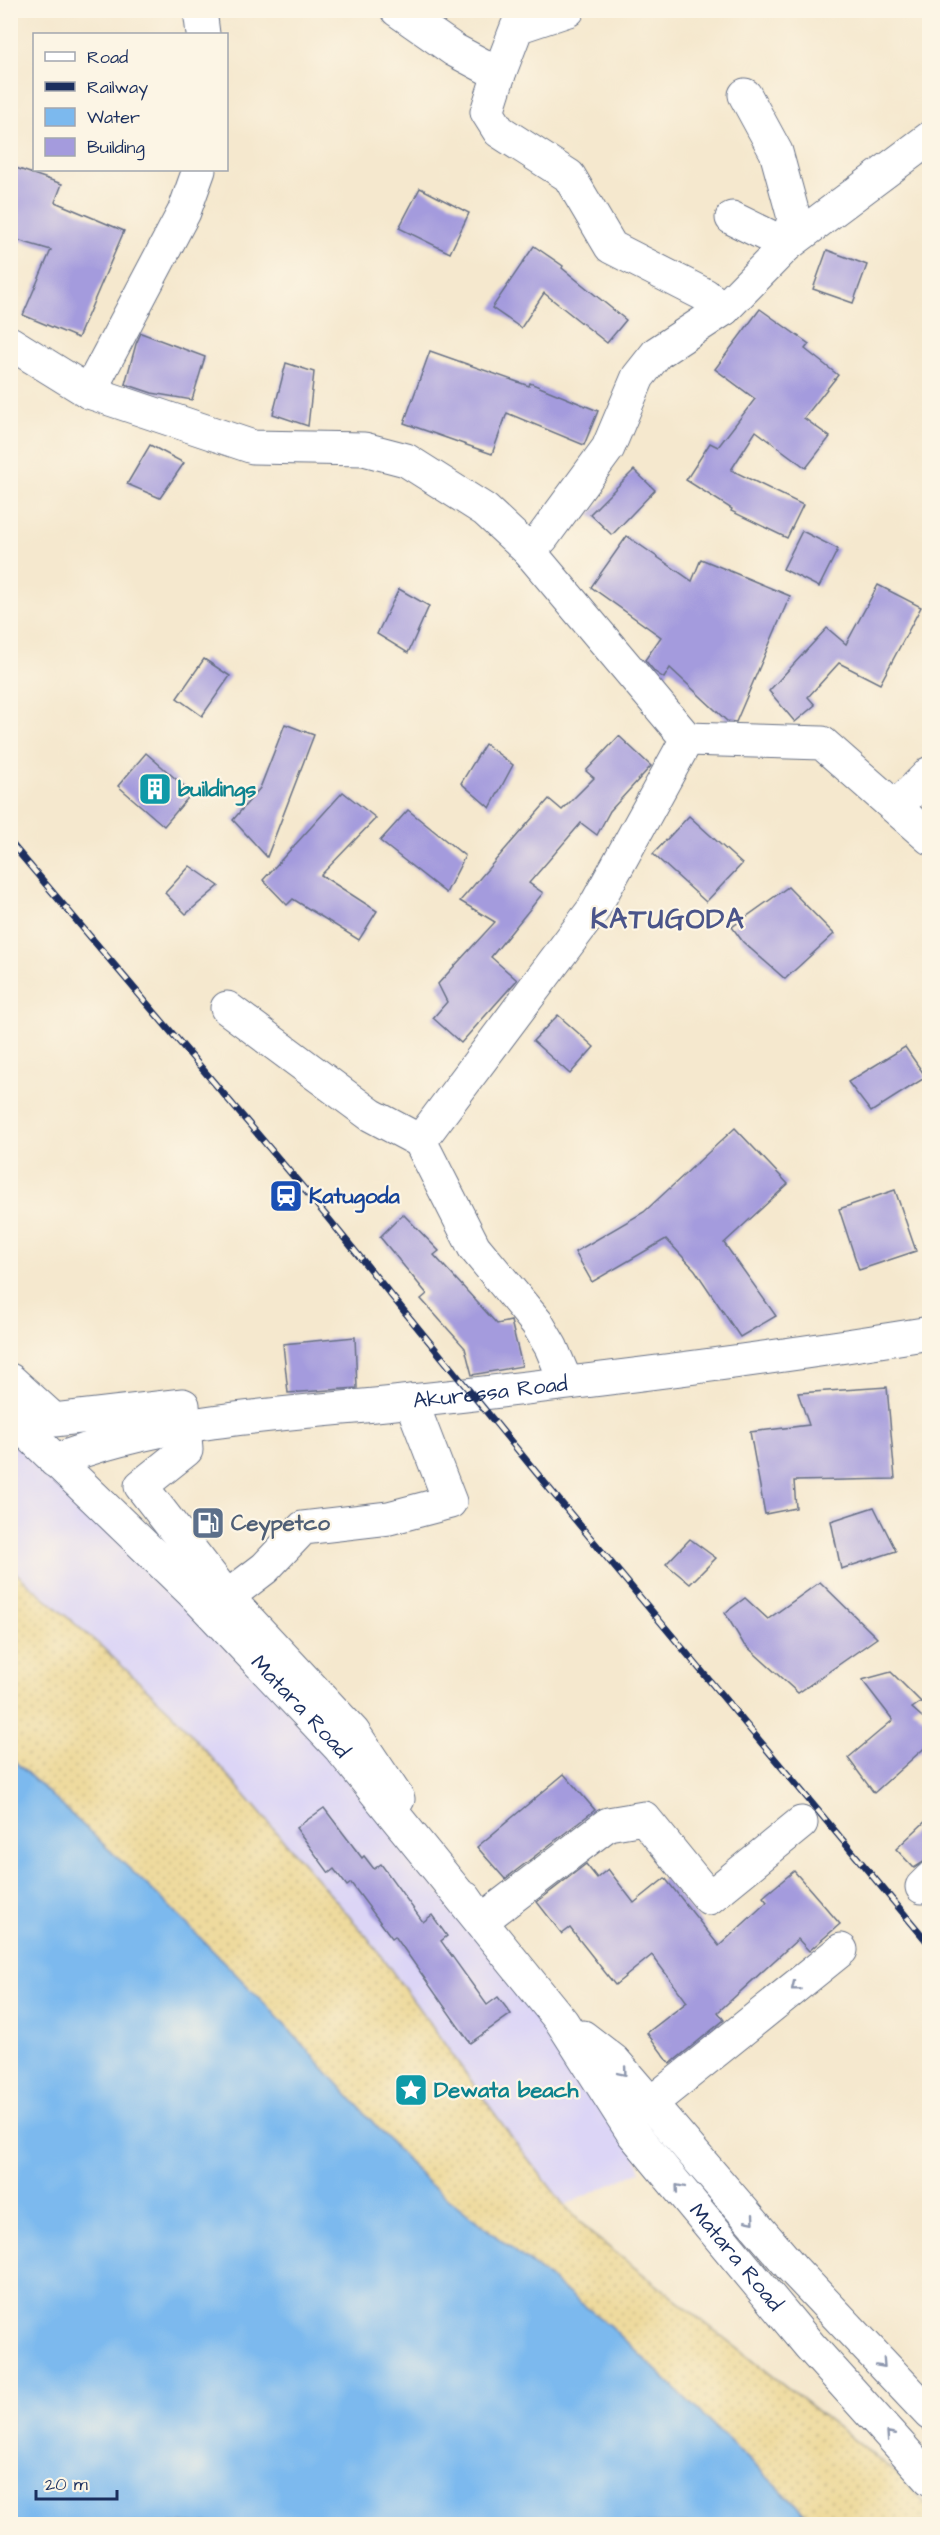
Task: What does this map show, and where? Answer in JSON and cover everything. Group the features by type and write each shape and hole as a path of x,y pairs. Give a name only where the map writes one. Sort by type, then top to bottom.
{"main road":[{"path":"200,10 203,33"},
{"path":"397,10 454,50 499,74"},
{"path":"568,10 517,27 487,112 499,131 569,176 611,247 705,295 724,309"},
{"path":"745,95 776,152 794,218 787,245"},
{"path":"528,550 542,538 608,448 638,377 657,353 724,309 787,245 930,138"},
{"path":"89,392 184,212 199,171"},
{"path":"732,218 787,245"},
{"path":"10,343 89,392 253,447 364,449 406,460 485,510 528,550 687,739 822,743 930,838"},
{"path":"420,1141 593,910 687,739"},
{"path":"896,807 930,773"},
{"path":"227,1008 371,1115 420,1141 474,1246 537,1323 551,1347 566,1382"},
{"name":"Akuressa Road","path":"54,1461 113,1440 184,1425 411,1401 811,1353 930,1334"},
{"path":"10,1380 54,1420 183,1406 186,1450 141,1486 227,1597 353,1732 480,1921 608,1824 644,1818 709,1898 801,1823"},
{"path":"227,1597 265,1568 303,1528 389,1518 450,1502 411,1401"},
{"name":"Matara Road","path":"10,1416 193,1593 340,1748 562,2022 633,2133 810,2346 930,2479"},
{"path":"650,2104 841,1950"},
{"name":"Matara Road","path":"562,2022 614,2061 792,2268 930,2414"}],"shaded area":[{"path":"10,1416 193,1593 618,2110 641,2171 564,2205 516,2143 368,1938 237,1786 172,1713 102,1647 11,1568"}],"sand":[{"name":"Dewata beach","path":"10,1568 102,1647 172,1713 237,1786 368,1938 516,2143 564,2205 592,2234 901,2477 929,2508 929,2524 816,2524 610,2326 427,2182 271,2010 166,1903 11,1758"}],"water":[{"path":"11,1758 166,1903 271,2010 427,2182 610,2326 816,2524 11,2524"}],"building":[{"path":"10,166 62,184 55,202 124,231 78,338 23,315 51,250 10,238"},
{"path":"420,188 469,213 450,253 399,228"},
{"path":"534,246 563,266 562,268 626,320 607,343 544,293 521,328 492,308"},
{"path":"827,250 867,265 853,303 813,289"},
{"path":"760,309 809,344 805,349 838,375 804,418 830,437 806,468 756,431 731,470 803,505 787,538 731,511 732,509 686,480 710,443 718,447 755,399 715,369"},
{"path":"141,333 205,357 192,400 152,393 125,384"},
{"path":"430,351 529,386 530,383 598,411 584,445 507,413 492,454 404,423"},
{"path":"286,363 314,372 308,426 273,414"},
{"path":"150,445 184,463 160,498 127,484"},
{"path":"634,470 655,490 612,535 590,514"},
{"path":"802,531 838,549 819,587 783,569"},
{"path":"627,536 692,581 701,559 790,596 736,722 727,721 670,668 664,678 655,672 645,660 661,637 591,587"},
{"path":"878,585 921,607 880,684 839,663 808,697 815,705 795,722 769,691 827,628 846,644"},
{"path":"399,589 429,606 408,653 377,634"},
{"path":"204,659 230,676 202,716 177,698"},
{"path":"285,724 314,735 267,857 233,820 260,788"},
{"path":"619,736 651,766 610,811 597,835 581,823 529,883 543,893 491,957 517,980 461,1043 433,1018 447,1002 438,984 495,922 460,901 549,799 562,810 594,778 586,771"},
{"path":"485,744 513,765 490,808 461,783"},
{"name":"buildings","path":"146,753 192,793 164,826 118,786"},
{"path":"343,792 376,818 321,875 377,911 359,940 293,899 287,905 263,880"},
{"path":"408,810 465,856 446,893 380,841"},
{"path":"689,816 742,864 706,902 653,854"},
{"path":"190,866 219,886 186,914 165,893"},
{"path":"788,887 834,934 785,979 743,942 732,927"},
{"path":"558,1015 594,1047 570,1074 533,1041"},
{"path":"905,1047 926,1077 871,1112 848,1082"},
{"path":"735,1128 788,1184 724,1243 776,1316 740,1337 695,1270 666,1239 592,1282 575,1252 644,1212"},
{"path":"895,1190 916,1251 859,1270 839,1209"},
{"path":"403,1214 439,1251 434,1255 497,1324 511,1321 522,1366 472,1375 465,1348 421,1299 427,1294 380,1237"},
{"path":"355,1337 357,1388 288,1393 283,1344"},
{"path":"887,1387 895,1479 794,1481 796,1508 765,1514 750,1432 809,1425 798,1393"},
{"path":"874,1507 896,1551 841,1569 831,1521"},
{"path":"690,1539 716,1558 690,1584 666,1564"},
{"path":"820,1582 877,1638 798,1693 743,1643 725,1613 745,1598 768,1619"},
{"path":"891,1672 921,1702 912,1708 930,1724 930,1743 874,1793 848,1758 893,1720 862,1680"},
{"path":"564,1774 595,1810 505,1879 477,1847"},
{"path":"324,1808 362,1858 364,1856 374,1869 381,1864 423,1922 432,1915 447,1936 441,1941 487,2005 498,1997 511,2014 470,2043 395,1936 392,1938 351,1883 347,1886 334,1869 329,1873 296,1828"},
{"path":"930,1817 930,1861 925,1861 914,1868 896,1849"},
{"path":"586,1864 597,1878 608,1869 634,1903 665,1878 719,1946 767,1902 763,1897 794,1871 840,1924 809,1951 798,1939 718,2012 724,2020 670,2064 647,2033 687,2002 652,1955 615,1985 570,1928 562,1934 537,1902"}],"railway":[{"path":"10,842 305,1190 553,1493 930,1945"}],"place":[{"name":"buildings","path":"155,789"},
{"name":"Katugoda","path":"286,1196"},
{"name":"Ceypetco","path":"208,1523"},
{"name":"Dewata beach","path":"411,2090"}],"district":[{"name":"KATUGODA","path":"668,919"}]}
